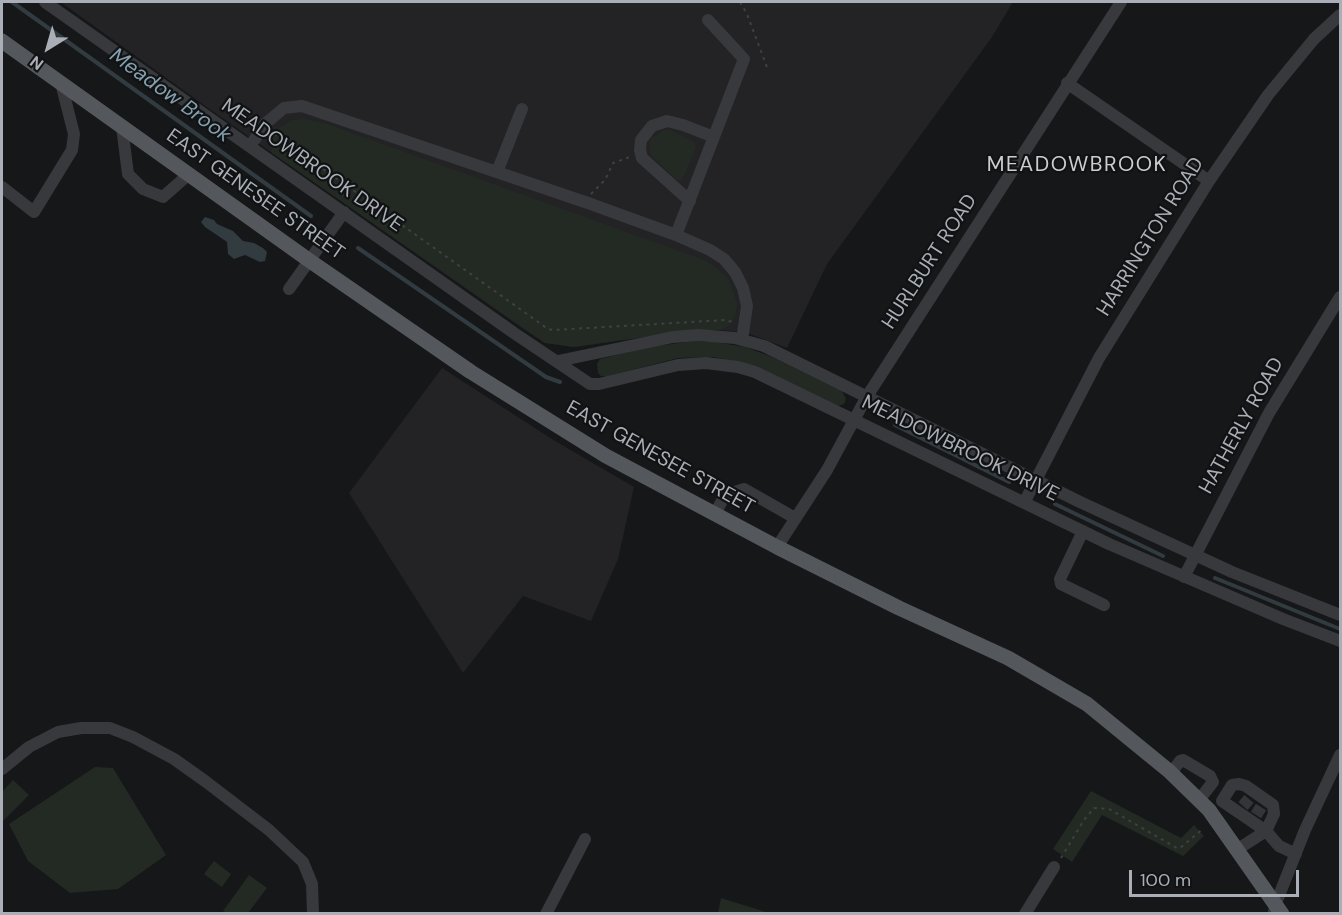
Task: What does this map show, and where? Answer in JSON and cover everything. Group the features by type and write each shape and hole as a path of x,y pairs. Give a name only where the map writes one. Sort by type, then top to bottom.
{"main road":[{"name":"EAST GENESEE STREET","path":"2,41 310,261 471,372 606,456 777,547 899,608 982,645 1063,689 1117,727 1210,804 1278,910"}],"street":[{"name":"MEADOWBROOK DRIVE","path":"45,2 514,333 590,384 599,384 678,365 706,363 738,367 763,375 1083,531 1283,620 1341,641"},
{"name":"HURLBURT ROAD","path":"777,547 832,461 866,398 1121,2"},
{"name":"HARRINGTON ROAD","path":"1025,501 1099,358 1209,181 1268,95 1314,39 1341,15"},
{"path":"676,235 744,59 708,20"},
{"path":"2,188 34,212 72,150 75,134 61,83"},
{"path":"1067,83 1209,181"},
{"path":"250,146 263,127 284,108 302,106 676,235 710,250 723,259 735,272 743,288 747,306 742,340"},
{"path":"497,172 522,109"},
{"path":"690,201 642,158 641,140 652,126 666,121 714,137"},
{"path":"122,127 128,174 142,189 163,197 189,174"},
{"path":"289,289 344,212"},
{"name":"HATHERLY ROAD","path":"1184,577 1269,413 1341,297"},
{"name":"MEADOWBROOK DRIVE","path":"558,362 673,337 698,335 742,340 764,346 1036,480 1269,588 1341,615"},
{"path":"715,514 725,495 744,489 795,518"},
{"path":"1083,531 1060,579 1061,584 1104,605"},
{"path":"2,770 29,747 58,732 81,728 110,728 133,737 174,759 205,781 269,830 303,862 312,884 313,914"},
{"path":"1278,910 1296,854 1341,755"},
{"path":"1171,773 1183,760 1210,776 1213,782 1210,804"},
{"path":"1210,804 1232,785 1246,786 1246,802"},
{"path":"1210,804 1246,802 1258,811 1266,831 1279,846 1296,854"},
{"path":"1246,802 1258,811"},
{"path":"1238,849 1266,831 1274,809 1273,805 1258,811"},
{"path":"546,914 585,839"},
{"path":"1025,914 1054,867"}],"path":[{"path":"740,2 747,14 768,70"},
{"path":"263,127 548,329 725,320 745,325"},
{"path":"588,203 592,191 604,180 613,163 629,158 640,150"},
{"path":"1064,854 1084,820 1094,808 1109,809 1177,848 1203,829"}],"shaded area":[{"path":"1013,2 992,37 827,264 787,348 744,332 720,330 680,332 574,347 545,343 208,108 62,3"},
{"path":"305,119 327,124 704,260 729,280 737,303 736,313 728,326 720,330 680,332 574,347 545,343 272,153 270,138 275,131 292,120"},
{"path":"664,130 671,130 695,143 696,147 681,180 677,180 651,155 649,147 651,139"},
{"path":"205,217 233,231 243,241 263,248 267,252 265,261 260,262 245,255 234,259 228,254 227,242 201,222"},
{"path":"695,341 745,347 772,357 842,391 846,399 844,404 838,406 742,363 714,357 678,358 608,376 601,376 598,373 597,364 600,359 648,347"},
{"path":"442,368 555,441 634,487 618,559 591,621 523,596 463,673 349,493"},
{"path":"95,767 113,768 166,855 118,889 70,893 28,861 9,824"},
{"path":"13,780 29,795 2,822 2,792"},
{"path":"1091,791 1181,838 1194,825 1204,836 1183,856 1102,815 1072,862 1053,849"},
{"path":"214,861 231,874 222,887 204,874"},
{"path":"249,875 267,888 248,913 223,911"},
{"path":"721,898 769,913 718,913"}],"waterway":[{"name":"Meadow Brook","path":"12,2 311,216"},
{"name":"Meadow Brook","path":"358,248 546,377 560,382"},
{"name":"Meadow Brook","path":"895,425 1009,482"},
{"name":"Meadow Brook","path":"1055,504 1163,556"},
{"name":"Meadow Brook","path":"1215,578 1340,629"}],"tunnel":[{"path":"1243,806 1249,799"},
{"path":"1256,815 1261,807"}],"district":[{"name":"MEADOWBROOK","path":"1077,165"}]}
